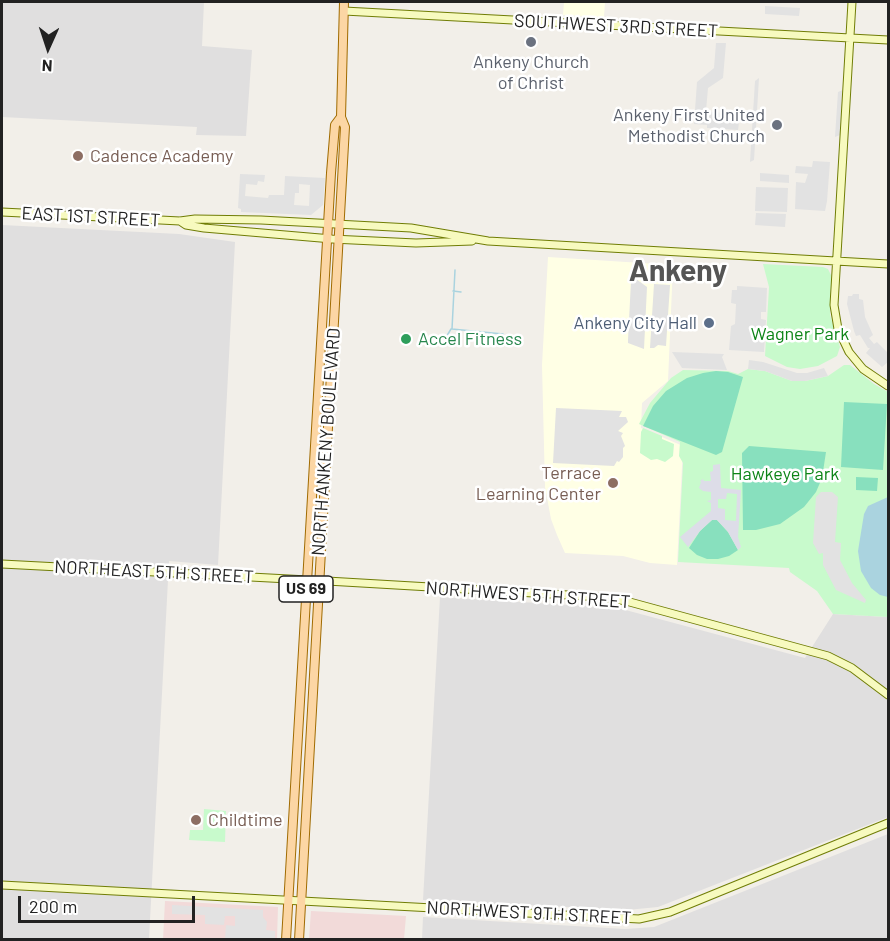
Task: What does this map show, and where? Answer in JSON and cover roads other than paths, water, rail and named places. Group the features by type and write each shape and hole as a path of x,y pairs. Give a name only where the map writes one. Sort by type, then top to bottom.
{"main road":[{"name":"US 69","path":"333,232 345,127 341,117 344,2"},
{"name":"NORTH ANKENY BOULEVARD","path":"299,939 295,900 307,580 333,232"},
{"name":"NORTH ANKENY BOULEVARD","path":"286,939 295,900 318,581 333,232"}],"street":[{"path":"852,2 834,305 838,329 843,341 863,369 888,386"},
{"name":"SOUTHWEST 3RD STREET","path":"344,11 888,40"},
{"name":"EAST 1ST STREET","path":"2,212 180,221 226,219 333,232"},
{"name":"EAST 1ST STREET","path":"180,221 186,225 204,228 333,232"},
{"path":"333,232 411,228 480,240 888,264"},
{"path":"333,232 435,243 480,240"},
{"name":"NORTHEAST 5TH STREET","path":"2,564 307,580"},
{"name":"NORTHWEST 5TH STREET","path":"307,580 602,597 626,601 828,656 852,668 888,695"},
{"name":"NORTHWEST 9TH STREET","path":"2,885 628,919 644,918 670,912 888,823"}],"water":[{"path":"888,497 888,597 880,595 871,588 861,571 858,551 864,514 868,506"}],"waterway":[{"path":"455,270 452,329 503,334"},
{"path":"453,291 461,292"},
{"path":"445,339 451,329"},
{"path":"488,341 489,333"}],"place":[{"name":"Ankeny Church of Christ","path":"531,42"},
{"name":"Ankeny First United Methodist Church","path":"777,125"},
{"name":"Cadence Academy","path":"78,156"},
{"name":"Ankeny City Hall","path":"709,323"},
{"name":"Accel Fitness","path":"406,339"},
{"name":"Terrace Learning Center","path":"613,483"},
{"name":"Childtime","path":"196,820"}],"district":[{"name":"Ankeny","path":"678,271"}],"park label":[{"name":"Wagner Park","path":"800,334"},
{"name":"Hawkeye Park","path":"785,474"}]}
